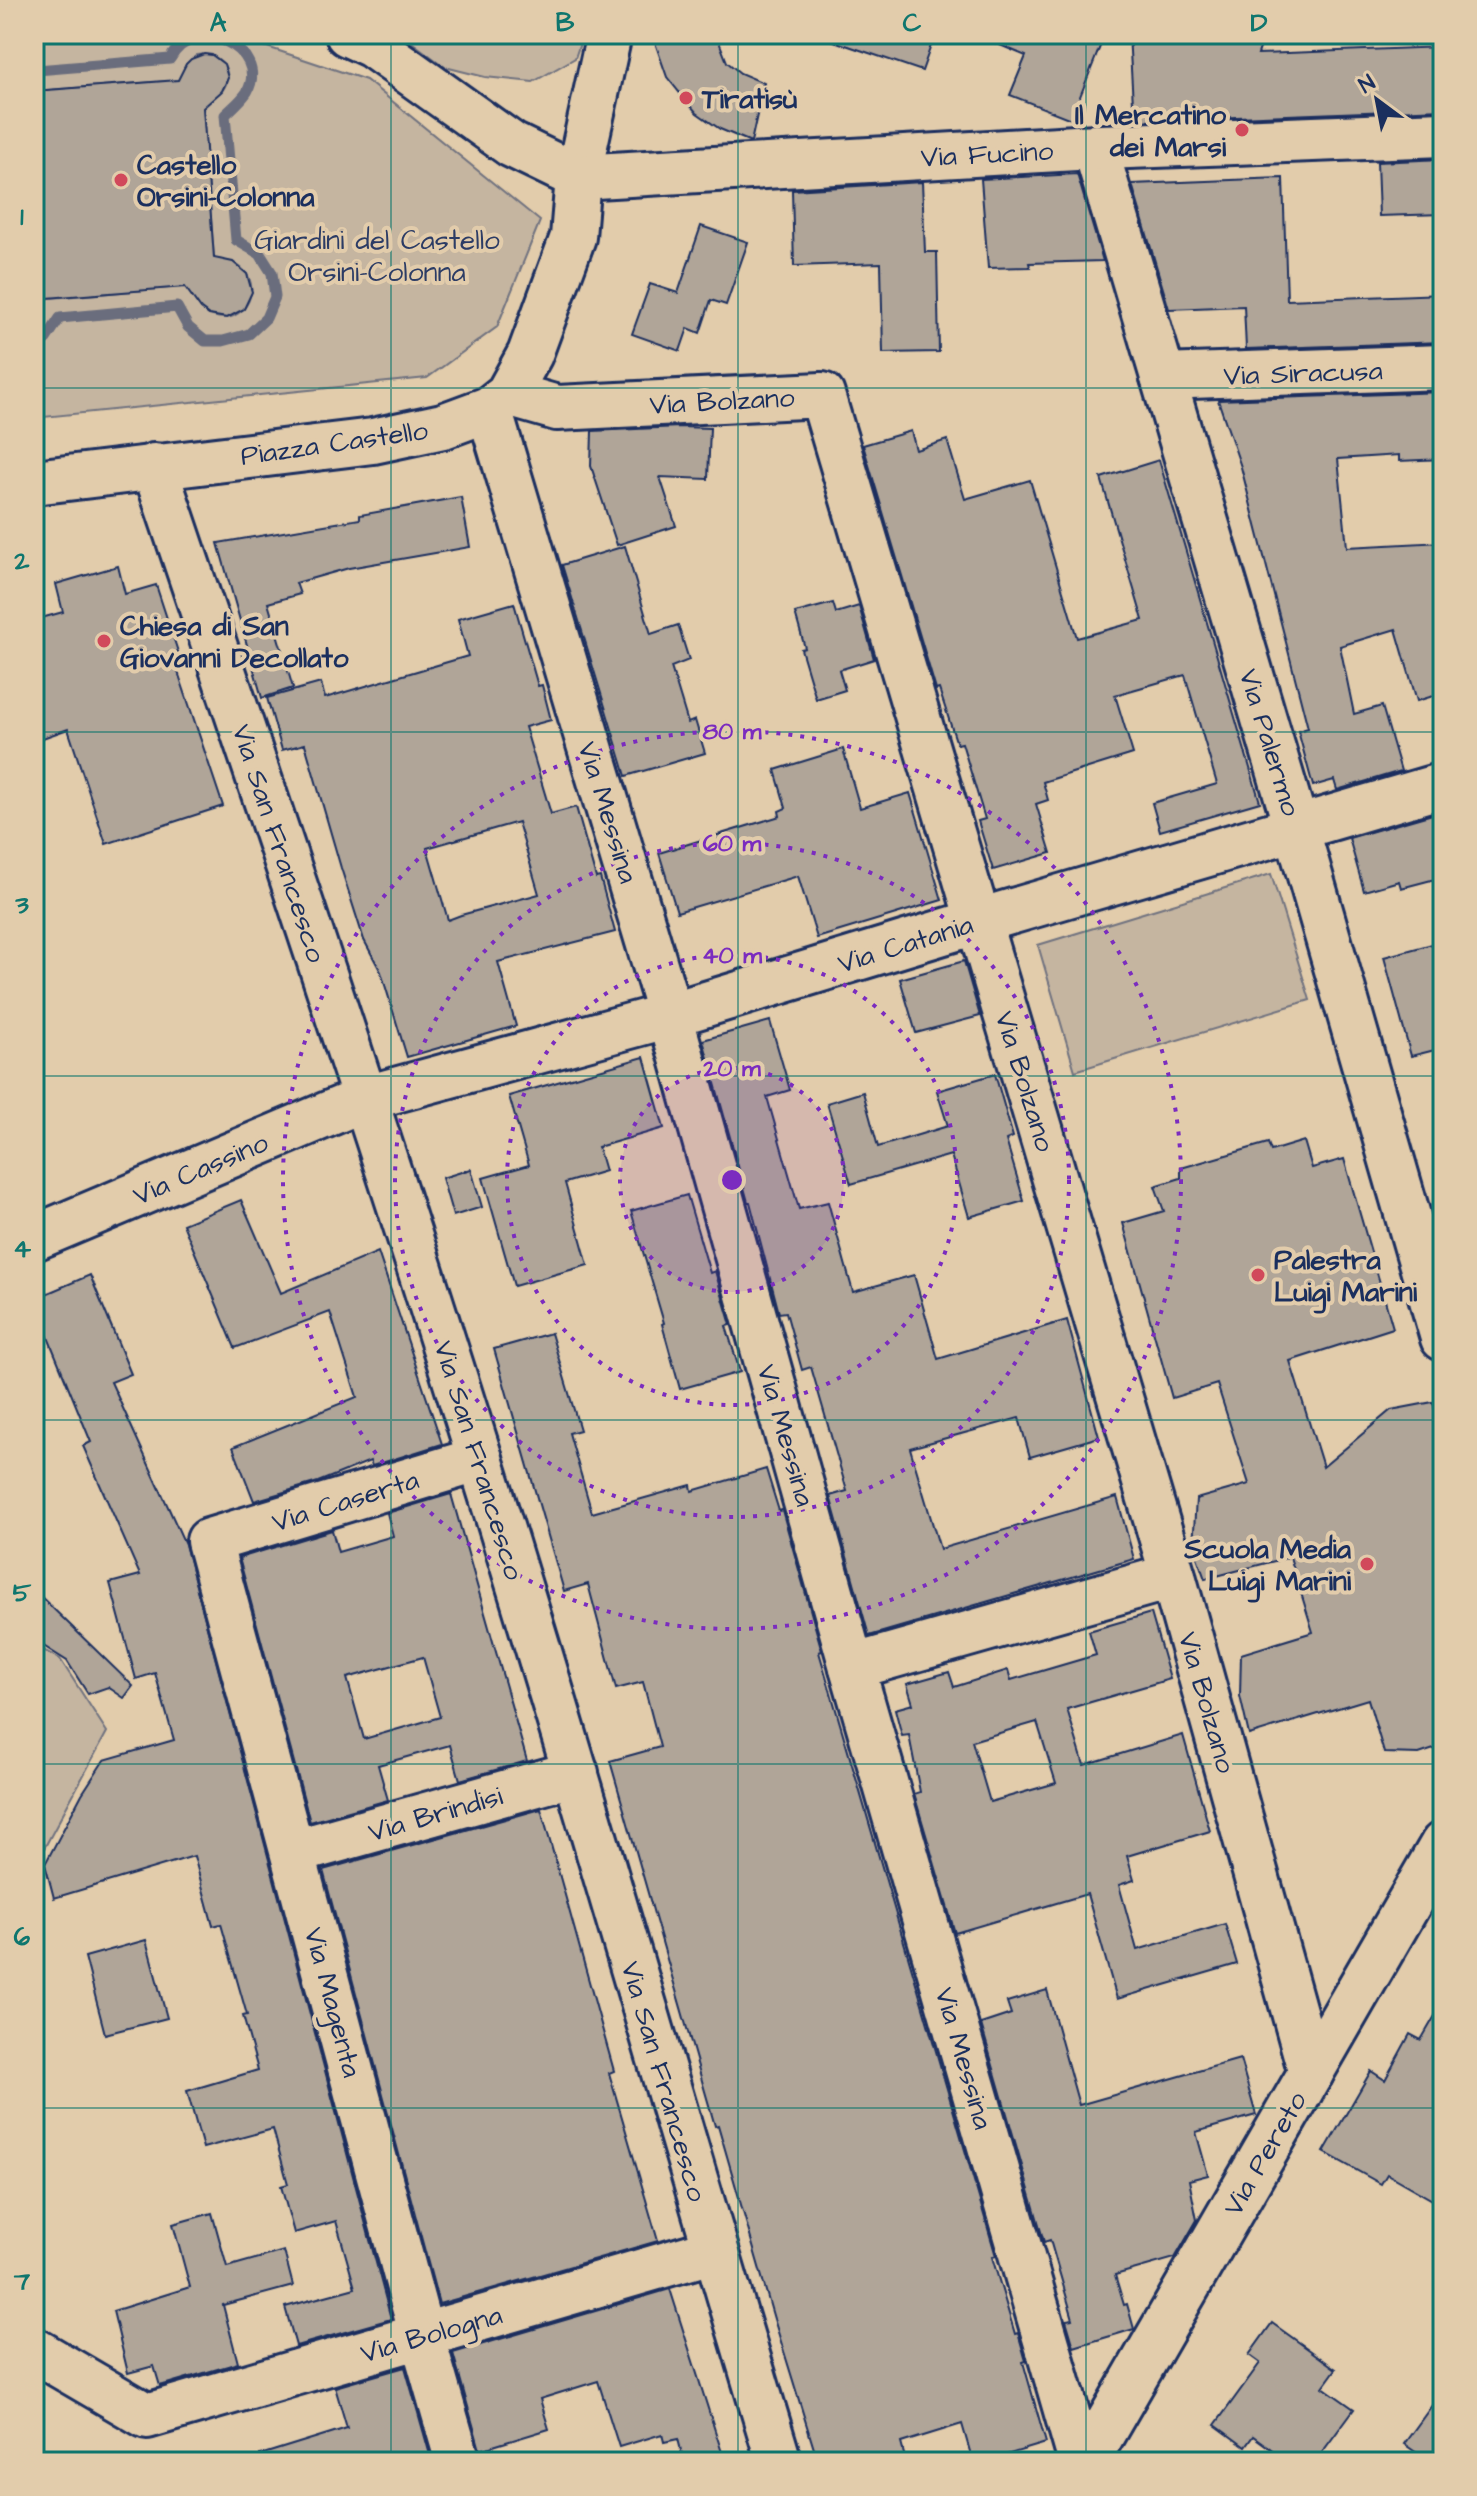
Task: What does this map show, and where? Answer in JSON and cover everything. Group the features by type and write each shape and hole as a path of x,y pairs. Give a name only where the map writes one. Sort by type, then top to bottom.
{"street":[{"path":"348,34 372,45 512,145 578,177"},
{"path":"498,401 530,354 573,237 578,177 609,34"},
{"name":"Via Fucino","path":"578,177 1095,147 1443,134"},
{"name":"Via Palermo","path":"1095,147 1443,1338"},
{"name":"Via Siracusa","path":"1163,377 1443,367"},
{"name":"Via Bolzano","path":"498,401 557,408 822,395 1173,1576 1311,2073"},
{"name":"Piazza Castello","path":"34,482 373,441 443,426 498,401"},
{"name":"Via Messina","path":"498,401 852,1667 1084,2462"},
{"name":"Via San Francesco","path":"154,466 366,1098 480,1459 779,2462"},
{"name":"Via Catania","path":"366,1098 670,1015 1443,785"},
{"name":"Via Cassino","path":"34,1238 366,1098"},
{"name":"Via Caserta","path":"209,1541 480,1459"},
{"name":"Via Magenta","path":"209,1541 458,2462"},
{"path":"852,1667 1173,1576"},
{"name":"Via Brindisi","path":"294,1852 576,1773"},
{"name":"Via Pereto","path":"1084,2462 1443,1844"},
{"name":"Via Bologna","path":"34,2350 147,2416 715,2250"}],"green space":[{"name":"Giardini del Castello Orsini-Colonna","path":"34,34 228,34 366,80 540,221 497,327 427,378 34,418 34,318 39,299 193,286 196,300 204,311 226,318 238,314 246,305 251,294 251,282 245,272 233,263 214,259 202,100 214,97 226,83 225,66 219,59 197,55 186,64 182,80 34,91"},
{"path":"401,34 583,34 575,58 533,82 485,77 445,67"},
{"path":"1271,874 1310,1000 1075,1071 1038,945"},
{"path":"34,1645 60,1659 107,1732 34,1867"}],"building":[{"path":"652,34 716,34 727,62 740,73 764,83 751,142 720,129 697,113 667,77"},
{"path":"829,34 935,34 922,71 828,39"},
{"path":"974,34 1105,34 1071,119 1010,95 1026,56"},
{"path":"1129,34 1265,34 1258,54 1443,47 1443,109 1134,121"},
{"name":"Castello Orsini-Colonna","path":"204,54 212,55 224,64 228,78 222,91 203,108 214,258 233,262 247,274 252,292 244,309 227,318 209,315 185,287 34,299 34,91 178,80 191,59"},
{"path":"1443,159 1443,214 1379,216 1377,162"},
{"path":"1077,174 1103,261 1029,263 1030,267 988,268 981,179"},
{"path":"1283,178 1287,300 1443,294 1443,342 1246,349 1244,306 1169,309 1132,184"},
{"path":"922,182 925,252 937,252 939,352 883,353 881,263 794,266 792,190"},
{"path":"701,226 748,242 726,305 711,300 700,333 688,328 680,351 632,334 650,284 678,293"},
{"path":"1443,392 1443,459 1399,461 1399,455 1338,459 1347,547 1443,542 1443,693 1417,701 1396,629 1340,646 1354,714 1382,706 1401,771 1337,790 1334,780 1313,786 1298,731 1308,728 1241,467 1218,400"},
{"path":"710,428 708,479 660,477 676,526 617,545 591,466 592,431"},
{"path":"911,431 916,450 947,440 965,499 1030,480 1077,638 1143,620 1101,478 1159,460 1260,802 1160,831 1152,803 1217,784 1185,675 1115,695 1133,754 1043,782 1048,800 1036,804 1051,853 993,870 978,821 985,819 962,743 957,744 939,689 936,690 863,445"},
{"path":"461,497 470,547 349,568 296,583 300,594 268,603 293,688 262,698 218,543 360,519 360,515"},
{"path":"625,546 651,634 678,625 689,660 671,667 688,723 695,720 705,753 626,776 562,565"},
{"path":"118,566 125,594 156,585 181,661 175,663 223,806 106,844 68,729 34,741 34,620 63,612 56,584"},
{"path":"514,603 551,720 525,727 551,814 576,807 615,932 498,962 516,1026 407,1057 381,972 364,940 305,744 282,750 267,698 321,683 325,698 468,656 458,619","holes":["518,822 539,894 448,920 427,848"]},
{"path":"833,603 836,613 859,606 874,659 839,670 845,690 816,699 801,649 805,648 795,613"},
{"path":"843,749 860,808 910,793 942,900 817,938 798,876 677,912 659,853 780,816 779,811 786,808 775,770"},
{"path":"1443,811 1443,877 1401,888 1399,881 1364,891 1349,838"},
{"path":"1443,941 1443,1048 1411,1056 1384,957"},
{"path":"964,961 980,1016 916,1033 900,979"},
{"path":"770,1021 790,1090 767,1097 799,1209 828,1202 853,1292 914,1275 938,1359 1067,1320 1099,1437 1030,1457 1019,1418 910,1448 940,1549 1117,1497 1134,1559 869,1636 830,1496 847,1491 811,1367 802,1370 786,1312 779,1313 703,1040"},
{"path":"644,1057 664,1128 598,1147 605,1171 565,1183 588,1265 514,1286 483,1178 529,1165 509,1096"},
{"path":"995,1074 1013,1137 1006,1140 1024,1201 969,1217 951,1155 851,1184 827,1103 863,1092 878,1147 948,1126 937,1091"},
{"path":"1304,1141 1312,1168 1344,1159 1393,1328 1290,1361 1323,1467 1391,1410 1433,1402 1443,1442 1443,1746 1419,1754 1384,1753 1368,1699 1249,1735 1240,1696 1241,1654 1313,1632 1290,1557 1205,1579 1193,1546 1196,1499 1249,1484 1217,1384 1172,1398 1123,1223 1164,1211 1155,1186 1181,1178 1181,1168 1268,1143 1271,1151"},
{"path":"471,1169 482,1207 453,1216 442,1178"},
{"path":"687,1195 710,1273 715,1271 731,1325 726,1326 740,1372 680,1389 631,1211"},
{"path":"241,1200 281,1293 378,1252 442,1444 372,1466 370,1461 318,1482 254,1501 233,1447 357,1397 330,1312 235,1348 183,1224"},
{"path":"90,1275 131,1374 111,1382 185,1544 391,2319 296,2346 285,2307 355,2288 336,2221 294,2233 281,2186 288,2184 273,2129 203,2148 187,2091 258,2070 243,2016 247,2015 221,1924 213,1926 194,1856 54,1898 45,1864 104,1760 174,1740 155,1673 136,1679 110,1583 140,1575 83,1446 91,1442 34,1303 34,1299"},
{"path":"551,1333 580,1430 569,1433 592,1513 691,1485 692,1491 766,1469 779,1511 782,1510 822,1651 819,1652 996,2256 992,2257 1026,2361 1023,2362 1046,2443 983,2462 973,2462 962,2424 901,2443 906,2462 818,2462 718,2125 715,2126 610,1761 660,1747 643,1682 616,1689 588,1584 564,1591 494,1349"},
{"path":"451,1494 527,1761 460,1780 450,1745 378,1765 388,1800 310,1822 239,1558 332,1530 338,1552 393,1536 387,1513","holes":["423,1657 440,1717 364,1739 347,1678"]},
{"path":"34,1590 133,1686 124,1698 108,1687 88,1694 67,1661 34,1640"},
{"path":"1151,1613 1170,1679 1067,1709 1084,1765 1183,1735 1210,1831 1127,1856 1134,1880 1119,1885 1137,1950 1225,1924 1237,1964 1117,1999 1087,1894 955,1933 914,1794 920,1792 909,1735 902,1736 895,1709 913,1704 907,1684 949,1672 954,1687 1008,1670 1011,1680 1096,1655 1089,1631","holes":["1037,1722 1056,1783 990,1802 972,1741"]},
{"path":"541,1809 614,2071 609,2073 658,2241 439,2304 323,1870"},
{"path":"146,1940 167,2018 105,2034 85,1957"},
{"path":"1047,1990 1079,2105 1240,2059 1256,2115 1196,2132 1208,2175 1189,2180 1197,2220 1175,2258 1115,2275 1134,2329 1074,2347 1066,2320 1073,2319 1050,2240 1044,2242 981,2024 1011,2014 1007,2002"},
{"path":"1443,2002 1443,2206 1387,2174 1381,2184 1324,2152 1371,2071 1385,2080 1410,2034 1421,2040"},
{"path":"212,2213 227,2267 284,2251 293,2286 223,2305 238,2363 160,2386 154,2366 128,2373 113,2311 190,2287 173,2224"},
{"path":"670,2289 725,2462 684,2462 678,2439 664,2442 662,2434 619,2447 598,2381 540,2399 549,2429 480,2450 453,2353"},
{"path":"1272,2323 1336,2369 1323,2387 1354,2409 1315,2462 1289,2462 1253,2436 1245,2447 1215,2425 1260,2363 1249,2355"},
{"path":"405,2367 432,2462 261,2462 260,2455 347,2428 335,2387"},
{"path":"1443,2390 1443,2462 1430,2462 1404,2444"}],"waterway":[{"path":"34,62 37,70 170,59 181,45 196,38 211,37 240,50 252,76 247,92 225,115 236,240 260,254 272,273 275,297 266,318 249,334 223,341 205,341 188,327 177,307 60,318 46,339 34,346"}],"place":[{"name":"Tiratisù","path":"686,98"},
{"name":"Il Mercatino dei Marsi","path":"1242,130"},
{"name":"Castello Orsini-Colonna","path":"121,180"},
{"name":"Chiesa di San Giovanni Decollato","path":"104,641"},
{"name":"Palestra Luigi Marini","path":"1258,1275"},
{"name":"Scuola Media Luigi Marini","path":"1367,1564"}]}
